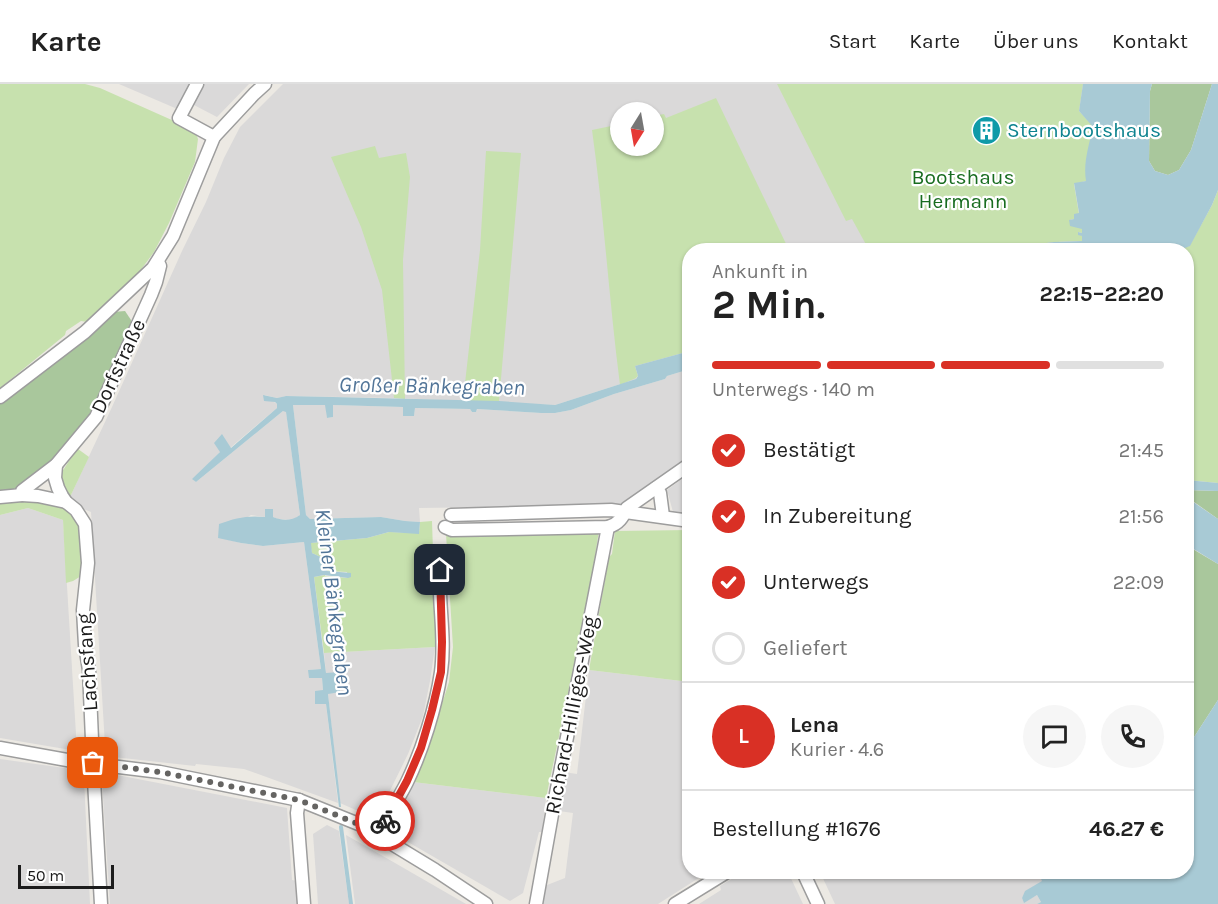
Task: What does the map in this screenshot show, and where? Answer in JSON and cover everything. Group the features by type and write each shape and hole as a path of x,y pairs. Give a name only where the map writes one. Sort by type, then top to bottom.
{"street":[{"path":"197,84 180,118 214,137"},
{"name":"Dorfstraße","path":"0,397 85,332 158,262 172,236 214,137 265,84"},
{"name":"Dorfstraße","path":"22,495 22,491 56,465 96,417 151,296 160,266 158,262"},
{"name":"Lachsfang","path":"56,465 58,488 66,502 76,510 85,524 88,564 83,610 89,670 101,904"},
{"path":"445,527 452,530 608,527 618,523 627,508 682,470"},
{"path":"656,488 660,493 663,516"},
{"path":"0,497 22,495 66,502"},
{"path":"451,514 590,510 626,511 682,520"},
{"name":"Richard-Hilliges-Weg","path":"536,904 608,527"},
{"path":"377,834 407,781 421,748 432,710 441,672 440,570"},
{"path":"0,748 160,772 299,800 361,825 486,904"},
{"path":"299,800 297,813 304,904"},
{"path":"675,904 716,879"},
{"path":"806,879 818,904"}],"shaded area":[{"path":"119,84 249,84 217,117 194,105 175,108"},
{"path":"283,84 1083,84 1059,242 682,243 682,353 635,366 636,379 555,405 394,398 286,396 277,398 264,395 277,404 277,408 230,448 222,435 220,452 193,479 196,482 283,411 286,411 300,515 293,520 278,519 266,509 265,517 251,515 218,537 263,546 304,542 321,669 308,670 322,677 323,690 315,704 326,704 338,803 244,769 113,757 105,745 91,512 81,508 70,497 240,127"},
{"path":"682,371 682,464 625,505 419,508 420,522 381,517 310,519 306,515 293,405 326,405 327,418 333,417 333,405 403,407 404,416 414,416 415,408 470,409 472,412 476,412 477,409 555,413 571,410 665,379 667,376"},
{"path":"682,479 682,513 673,512 667,490"},
{"path":"28,508 63,520 77,751 0,738 0,515"},
{"path":"435,647 423,716 408,754 376,819 340,803 328,694 340,673 326,673 324,653"},
{"path":"589,670 682,681 682,879 697,879 658,904 540,904 542,887 565,878 573,813 559,811 563,772 577,774"},
{"path":"0,759 79,770 73,776 84,779 90,904 0,904"},
{"path":"112,774 287,808 292,880 297,881 298,904 110,904 102,782"},
{"path":"413,782 546,798 542,832 539,832 523,893 510,901 389,831"},
{"path":"327,825 339,831 349,904 318,904 313,834"},
{"path":"346,835 395,863 466,904 355,904"},
{"path":"732,879 791,879 803,904 699,904 721,890 720,886"},
{"path":"823,879 1042,879 1043,881 1026,891 1022,898 1024,902 1037,895 1041,902 1037,904 835,904"}],"green space":[{"path":"0,84 85,84 100,88 174,121 196,134 198,139 195,162 169,223 154,252 137,275 87,322 81,321 66,331 65,335 0,388"},
{"name":"Bootshaus Hermann","path":"777,84 1083,84 1079,111 1093,126 1086,181 1074,184 1079,214 1070,220 1082,228 1082,233 1078,232 1082,236 1082,241 865,243 852,219 846,221"},
{"path":"1152,84 1212,84 1191,150 1179,170 1168,175 1155,171 1149,161"},
{"path":"716,98 786,243 682,243 682,353 635,366 638,376 620,385 592,130 610,126 610,156 664,156 664,114 666,118"},
{"path":"375,146 379,158 406,153 410,177 403,260 405,399 394,398 382,290 361,227 331,157"},
{"path":"486,151 521,153 499,401 463,401 480,250"},
{"path":"1218,190 1218,483 1194,481 1194,243 1191,243"},
{"path":"125,311 131,320 131,333 93,415 66,448 30,479 9,492 0,493 0,402 113,312"},
{"path":"78,449 89,457 70,497 62,489 58,478"},
{"path":"1194,490 1218,491 1218,519 1194,502"},
{"path":"11,500 51,504 71,512 82,534 81,576 66,583 63,520 28,508 0,515 0,502"},
{"path":"432,521 435,647 324,653 314,577 325,575 348,578 347,572 327,571 327,560 312,553 310,543 367,538 389,532 419,533 420,522"},
{"path":"599,530 590,589 546,798 413,782 427,751 449,682 453,647 446,534"},
{"path":"682,530 682,681 589,670 615,531"},
{"path":"1194,550 1218,564 1218,700 1194,737"}],"water":[{"path":"1083,84 1152,84 1149,161 1155,171 1168,175 1179,170 1191,150 1212,84 1218,84 1218,190 1192,243 1046,243 1082,241 1082,236 1078,235 1078,232 1082,233 1082,229 1070,226 1069,220 1074,219 1074,214 1079,213 1074,183 1086,181 1086,161 1093,127 1079,111"},
{"path":"682,353 682,371 571,410 555,413 477,409 476,412 472,412 470,409 415,408 414,416 403,416 403,407 333,405 333,417 327,418 325,405 293,405 306,515 310,519 381,517 420,522 419,534 389,532 367,538 311,543 312,553 327,560 327,571 351,573 351,577 348,578 324,575 314,577 326,673 340,672 340,692 328,694 341,807 339,807 326,704 315,704 315,691 323,690 322,678 309,678 308,670 321,669 304,542 263,546 218,538 219,524 253,516 265,517 265,509 273,509 273,517 280,519 287,520 300,515 286,412 283,411 196,482 192,479 220,452 214,443 222,434 231,448 277,408 275,402 264,401 263,395 277,398 286,396 499,401 555,405 636,379 638,376 635,366"},
{"path":"1194,481 1218,483 1218,491 1194,490"},
{"path":"1194,502 1218,519 1218,564 1194,549"},
{"path":"1218,700 1218,904 1037,904 1041,902 1037,895 1024,903 1022,898 1025,891 1042,881 1041,879 1194,879 1194,737"}],"waterway":[{"name":"Kleiner Bänkegraben","path":"341,827 351,904"}],"way so far":[{"path":"93,763 160,772 299,800 361,825 377,834 385,821"}],"place":[{"name":"Sternbootshaus","path":"986,130"}],"route":[{"path":"385,821 407,781 421,748 441,672 440,570"}],"water label":[{"name":"Großer Bänkegraben","path":"432,385"}]}
